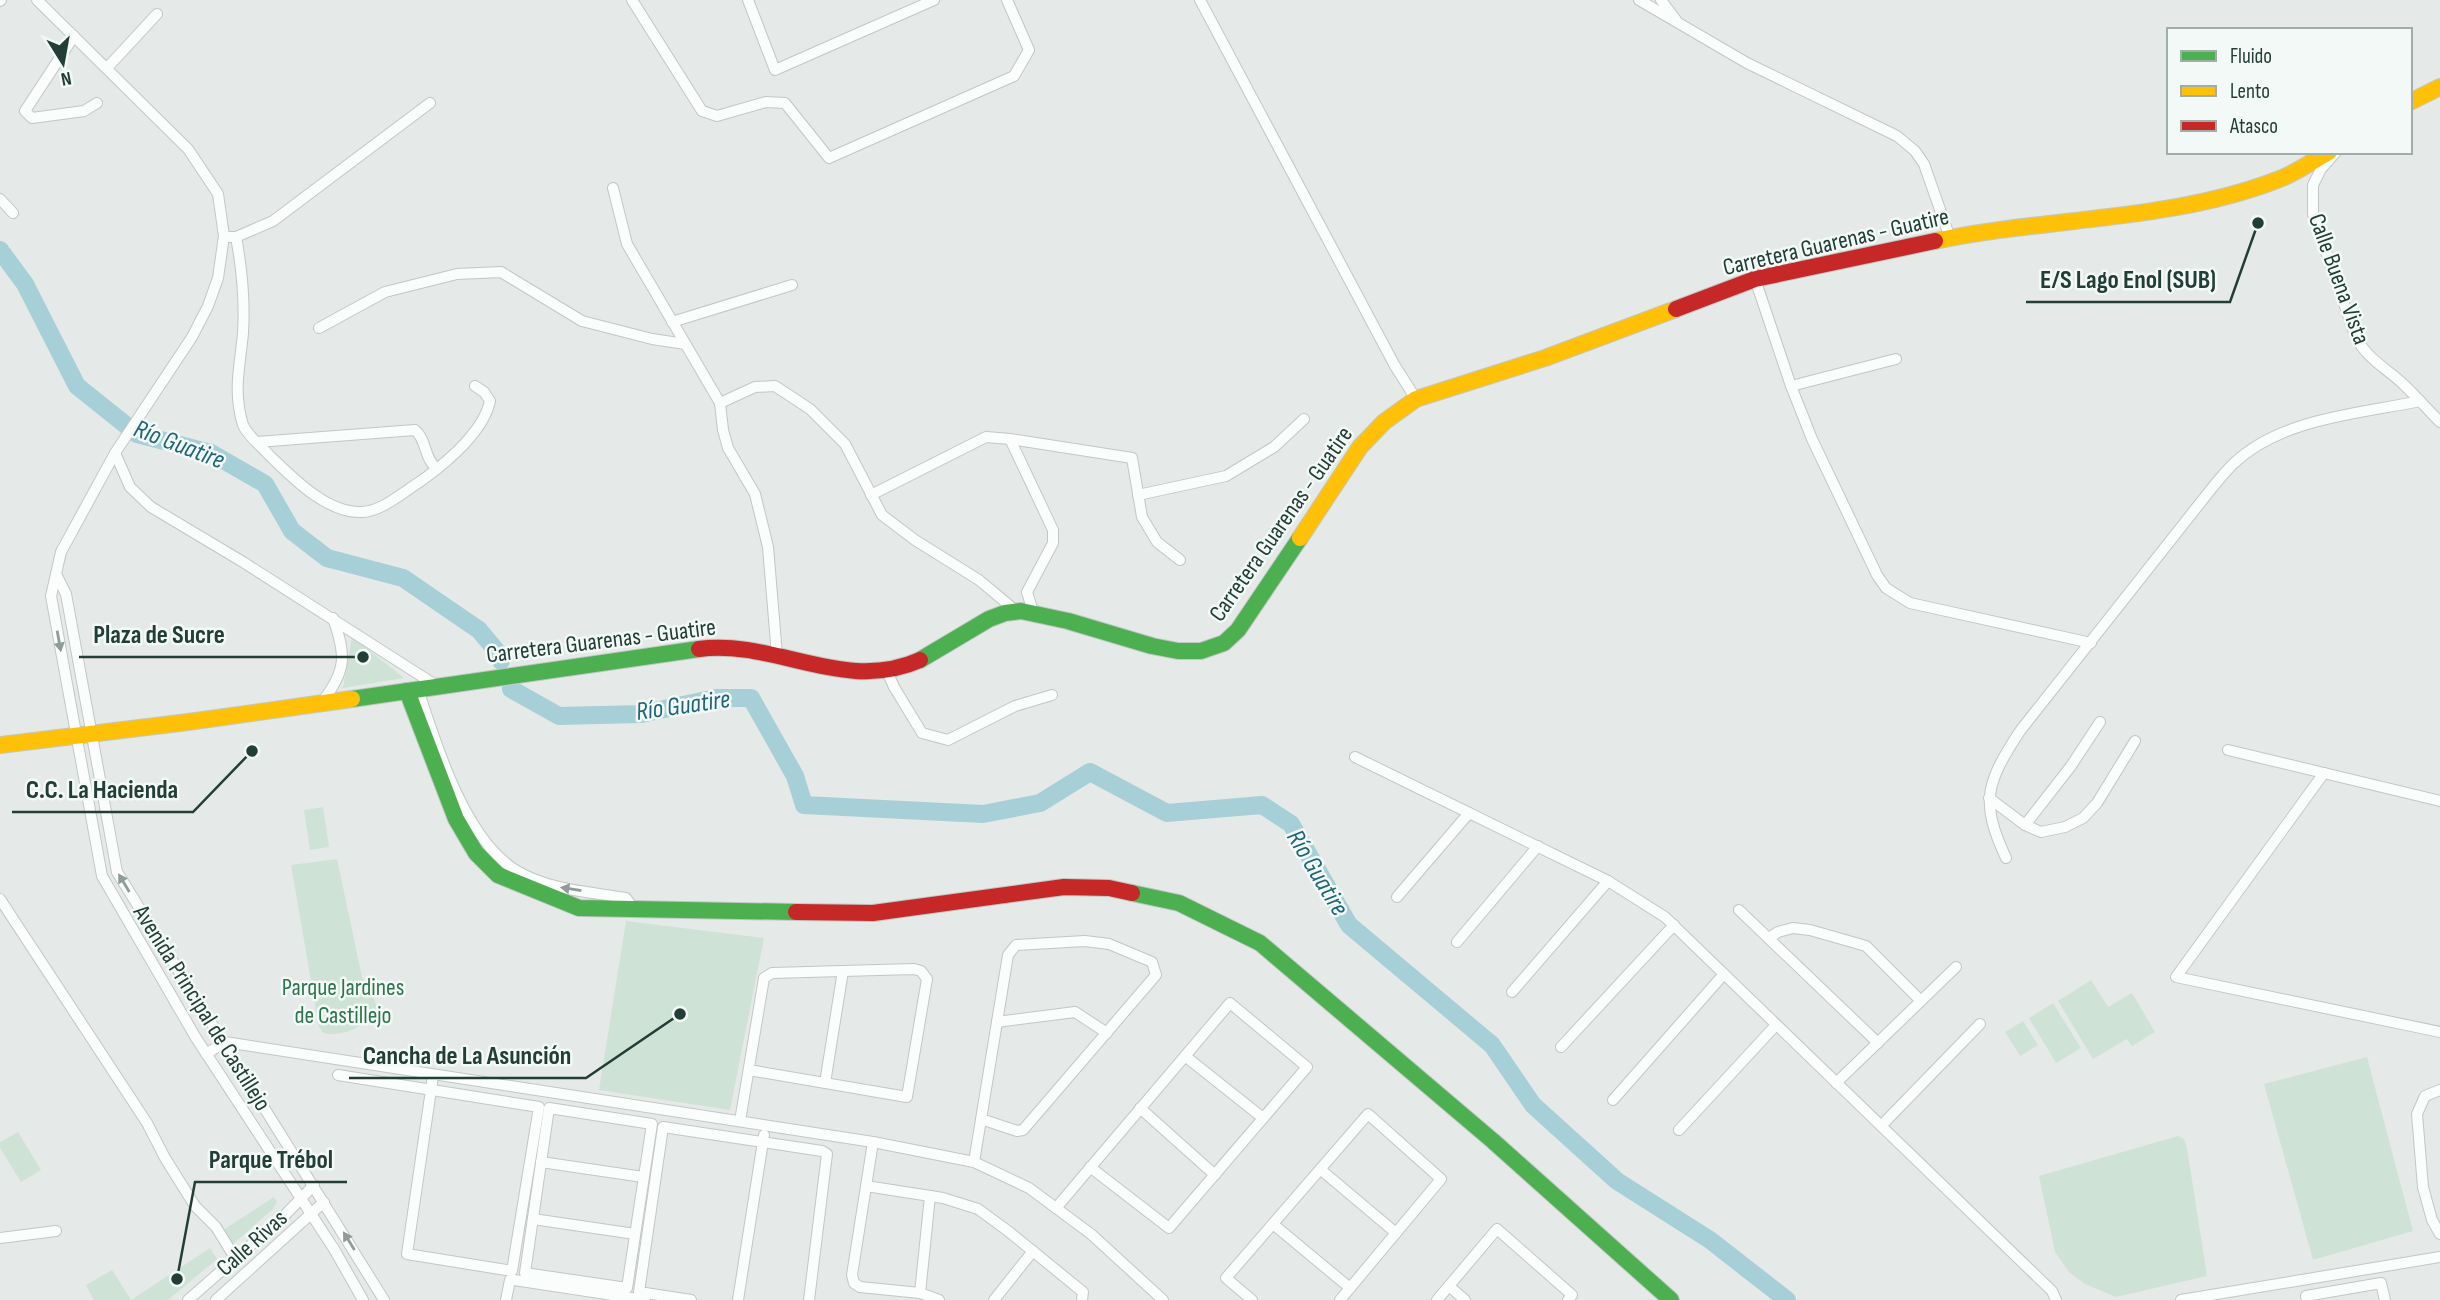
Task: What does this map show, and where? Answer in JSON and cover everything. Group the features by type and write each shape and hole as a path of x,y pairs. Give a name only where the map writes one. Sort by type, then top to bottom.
{"main road":[{"path":"2412,101 2440,87"},
{"name":"Carretera Guarenas - Guatire","path":"0,745 188,722 709,648 743,649 851,671 887,671 915,665 979,625 1025,611 1054,616 1165,650 1195,653 1219,646 1234,635 1360,447 1384,422 1416,399 1545,358 1755,278 1950,238 2133,214 2217,198 2279,180 2325,154"},
{"path":"412,690 456,819 476,853 498,875 579,908 873,913 1064,887 1109,888 1179,903 1260,943 1493,1142 1671,1300"}],"street":[{"path":"37,0 188,149 218,194 243,285 238,404 244,427 302,488 349,511 363,512 395,498 437,469 462,446 488,407 489,401 484,392 475,386"},
{"path":"632,0 702,111 717,116 766,102 785,103 829,158 1014,76 1029,50 1007,0"},
{"path":"748,0 775,70 934,0"},
{"path":"1200,0 1395,366 1416,399"},
{"path":"1639,0 1747,63 1897,136 1915,151 1924,164 1950,238"},
{"path":"1661,0 1680,25"},
{"path":"107,68 156,14"},
{"path":"74,36 25,111 32,118 84,111 97,103"},
{"path":"230,237 273,220 430,103"},
{"name":"Calle Buena Vista","path":"2334,154 2320,169 2313,185 2313,214 2361,347 2371,359 2400,381 2440,422"},
{"path":"613,188 627,244 720,403 728,448 755,494 768,547 777,655"},
{"path":"0,199 12,213"},
{"path":"83,734 51,596 61,552 115,453 192,337 208,306 230,237"},
{"path":"319,328 385,292 457,274 501,272 582,321 652,339 685,344"},
{"path":"1755,278 1791,386 1812,439 1886,589 1910,603 2091,643"},
{"path":"672,322 792,285"},
{"path":"1791,386 1896,359"},
{"path":"720,403 755,387 775,386 810,409 845,444 882,514 915,540 1025,611 1027,592 1053,543 1053,530 1010,439"},
{"path":"2006,858 1994,832 1989,798 1990,785 1998,765 2013,742 2234,463 2263,443 2296,428 2420,401"},
{"path":"1138,495 1226,475 1274,447 1304,419"},
{"path":"257,442 415,430 419,432 432,465 437,469"},
{"path":"871,495 986,437 1132,458 1142,517 1157,542 1180,560"},
{"path":"115,453 130,487 151,507 444,685"},
{"path":"56,574 66,594 83,734"},
{"path":"322,702 338,680 342,667 342,642 333,618"},
{"path":"887,671 922,733 948,740 1015,706 1052,695"},
{"path":"2025,825 2071,766 2100,722"},
{"name":"Avenida Principal de Castillejo","path":"83,734 117,872 384,1300"},
{"name":"Avenida Principal de Castillejo","path":"83,734 103,876 206,1054 311,1214 363,1300"},
{"path":"1989,798 2025,825 2041,832 2066,827 2083,818 2097,803 2136,741"},
{"path":"2228,750 2440,801"},
{"path":"1355,757 1608,881 1665,917 2052,1291 2056,1300"},
{"path":"2324,773 2176,977 2440,1032"},
{"path":"1397,897 1469,813"},
{"path":"1457,942 1538,846"},
{"path":"1512,992 1608,881"},
{"path":"0,899 133,1102 195,1206 216,1227 235,1258"},
{"path":"1740,910 1878,1042"},
{"path":"1561,1047 1674,925"},
{"path":"1769,938 1793,928 1810,930 1866,946 1921,1001"},
{"path":"974,1162 981,1119 997,1022 1008,954 1016,945 1085,941 1109,944 1152,962 1156,975 1023,1130 1017,1131 981,1119"},
{"path":"1836,1083 1956,967"},
{"path":"740,1121 764,978 772,973 914,969 921,971 927,979 907,1097 749,1070"},
{"path":"825,1083 844,971"},
{"path":"1613,1100 1724,974"},
{"path":"1056,1208 1090,1167 1140,1108 1230,1003 1307,1067 1169,1228 1090,1167"},
{"path":"997,1022 1075,1012 1107,1033"},
{"path":"1881,1126 1980,1024"},
{"path":"1679,1130 1776,1025"},
{"path":"206,1054 225,1042 873,1142 974,1162 1029,1188 1091,1234 1163,1300"},
{"path":"1185,1056 1263,1118"},
{"path":"338,1075 431,1090 539,1107 512,1271 407,1254 431,1090 433,1075"},
{"path":"2440,1090 2425,1096 2417,1114 2423,1187 2432,1220 2440,1234"},
{"path":"593,1115 596,1100"},
{"path":"607,1117 610,1102"},
{"path":"549,1108 607,1117 652,1124 627,1288 524,1273 549,1108"},
{"path":"1140,1108 1215,1175"},
{"path":"1252,1300 1226,1278 1368,1114 1441,1179 1340,1300"},
{"path":"738,1300 765,1125"},
{"path":"691,1300 639,1292 663,1127 822,1151 827,1154 809,1300"},
{"path":"873,1142 852,1275 854,1283 860,1287 920,1293 939,1300"},
{"path":"541,1162 643,1177"},
{"path":"1320,1169 1396,1233"},
{"name":"Calle Rivas","path":"188,1300 284,1216 314,1185"},
{"path":"866,1186 930,1196 978,1209 1083,1292 1082,1300"},
{"path":"920,1293 930,1196"},
{"name":"Calle Rivas","path":"216,1300 324,1202"},
{"path":"533,1219 635,1234"},
{"path":"1273,1224 1350,1288"},
{"path":"1437,1300 1496,1229 1572,1296 1569,1300"},
{"path":"0,1238 56,1231"},
{"path":"994,1300 1033,1251"},
{"path":"2181,1300 2221,1297 2302,1279 2440,1257"},
{"path":"2302,1279 2306,1298 2381,1283 2385,1300"},
{"path":"506,1300 510,1280 645,1300"},
{"path":"1448,1286 1465,1300"}],"green space":[{"path":"352,637 404,678 343,688"},
{"path":"323,807 329,847 310,850 304,810"},
{"name":"Parque Jardines de Castillejo","path":"337,859 362,977 377,1009 366,1021 353,1029 332,1034 323,1033 319,1027 291,865"},
{"path":"626,921 764,938 730,1110 599,1090"},
{"path":"2091,980 2108,1007 2132,993 2155,1032 2132,1046 2127,1039 2093,1059 2058,1001"},
{"path":"2053,1003 2081,1048 2056,1063 2029,1018"},
{"path":"2023,1021 2038,1045 2020,1056 2005,1032"},
{"path":"2367,1057 2413,1231 2313,1260 2264,1084"},
{"path":"18,1132 41,1170 21,1182 0,1148 0,1142"},
{"path":"2178,1136 2184,1139 2187,1148 2207,1276 2116,1297 2085,1284 2070,1273 2055,1252 2039,1176"},
{"path":"274,1197 277,1202 273,1209 232,1245 223,1230"},
{"path":"210,1248 217,1259 168,1300 131,1300"},
{"path":"112,1270 131,1300 94,1300 86,1285"}],"waterway":[{"name":"Río Guatire","path":"0,250 25,284 77,386 137,434 211,453 265,484 292,531 327,558 403,578 479,630 499,654 501,661"},
{"name":"Río Guatire","path":"511,689 559,716 641,714 716,698 751,698 795,776 804,805 983,814 1040,803 1090,772 1167,813 1262,805 1291,824 1349,925 1492,1045 1533,1105 1617,1181 1710,1240 1787,1300"}],"traffic: fast":[{"path":"920,660 989,619 1021,611 1068,621 1152,646 1178,651 1201,651 1224,643 1238,630 1300,538"},
{"path":"352,699 699,649"},
{"path":"407,691 456,819 476,853 498,875 579,908 796,912"},
{"path":"1132,893 1179,903 1260,943 1493,1141 1671,1300"}],"traffic: slow":[{"path":"2412,101 2440,87"},
{"path":"1935,241 2193,204 2236,194 2284,177 2326,154"},
{"path":"1300,538 1360,447 1384,422 1416,399 1545,358 1676,309"},
{"path":"0,745 352,699"}],"traffic: jam":[{"path":"1676,309 1755,279 1935,241"},
{"path":"699,649 755,651 837,669 864,671 892,669 920,660"},
{"path":"796,912 873,913 1064,887 1109,888 1132,893"}],"place":[{"name":"E/S Lago Enol (SUB)","path":"2258,223"},
{"name":"Plaza de Sucre","path":"363,657"},
{"name":"C.C. La Hacienda","path":"252,751"},
{"name":"Cancha de La Asunción","path":"680,1014"},
{"name":"Parque Trébol","path":"177,1279"}]}
